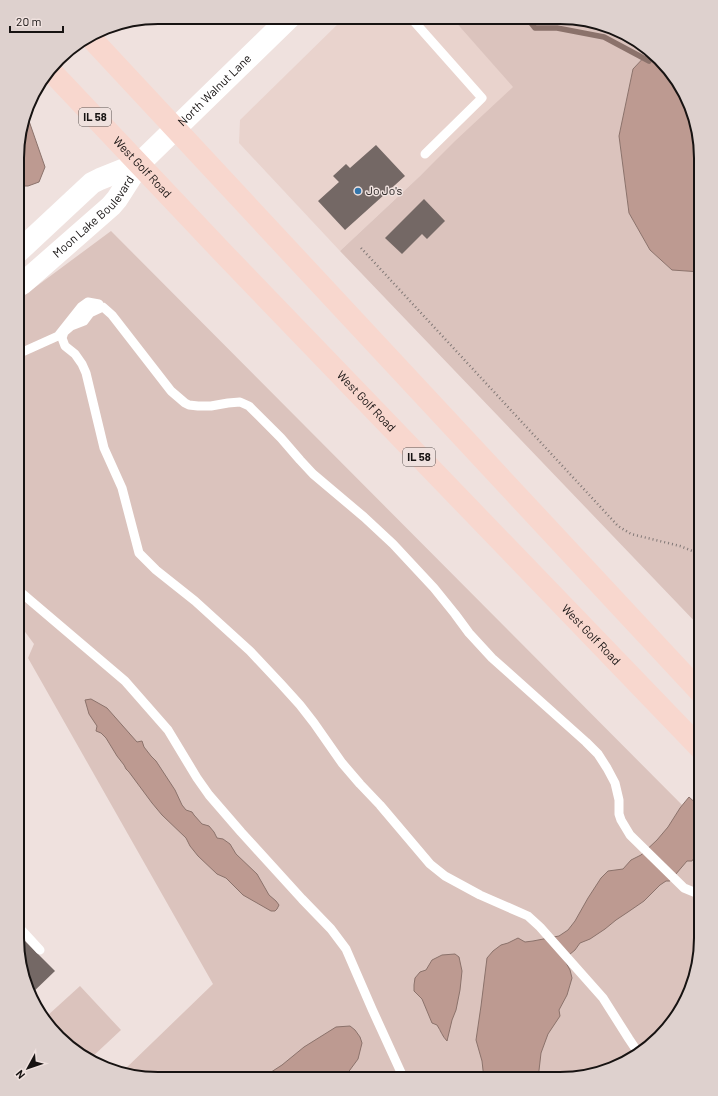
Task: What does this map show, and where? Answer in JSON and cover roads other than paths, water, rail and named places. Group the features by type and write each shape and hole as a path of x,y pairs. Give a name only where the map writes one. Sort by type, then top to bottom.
{"main road":[{"path":"93,41 694,685"},
{"name":"West Golf Road","path":"54,74 140,163 226,256 694,742"}],"street":[{"name":"North Walnut Lane","path":"140,163 283,24"},
{"name":"Moon Lake Boulevard","path":"24,246 92,183 140,163"},
{"name":"Moon Lake Boulevard","path":"24,282 111,206 140,163"}],"lane":[{"path":"416,24 482,98 425,154"},
{"path":"24,352 58,336 81,307 88,302"},
{"path":"65,346 62,338 64,332 71,326 84,321 90,313 103,307 112,315 171,391 185,403 189,405 211,406 240,402 248,406 281,438 313,474 393,544 434,588 469,633 492,658 598,754 615,783 619,800 619,814 630,835 684,888 694,892"},
{"path":"47,342 65,346 75,354 86,373 104,448 122,488 139,553 156,570 195,601 250,651 276,678 309,717 342,763 430,864 445,876 474,892 528,916 540,927 603,998 636,1048"},
{"path":"24,595 125,681 168,730 209,795 302,899 331,929 346,948 401,1072"},
{"path":"24,933 40,950"}],"waterway":[{"path":"532,24 535,28 557,28 604,37 649,61"}],"place":[{"name":"Jo Jo's","path":"358,191"}]}
